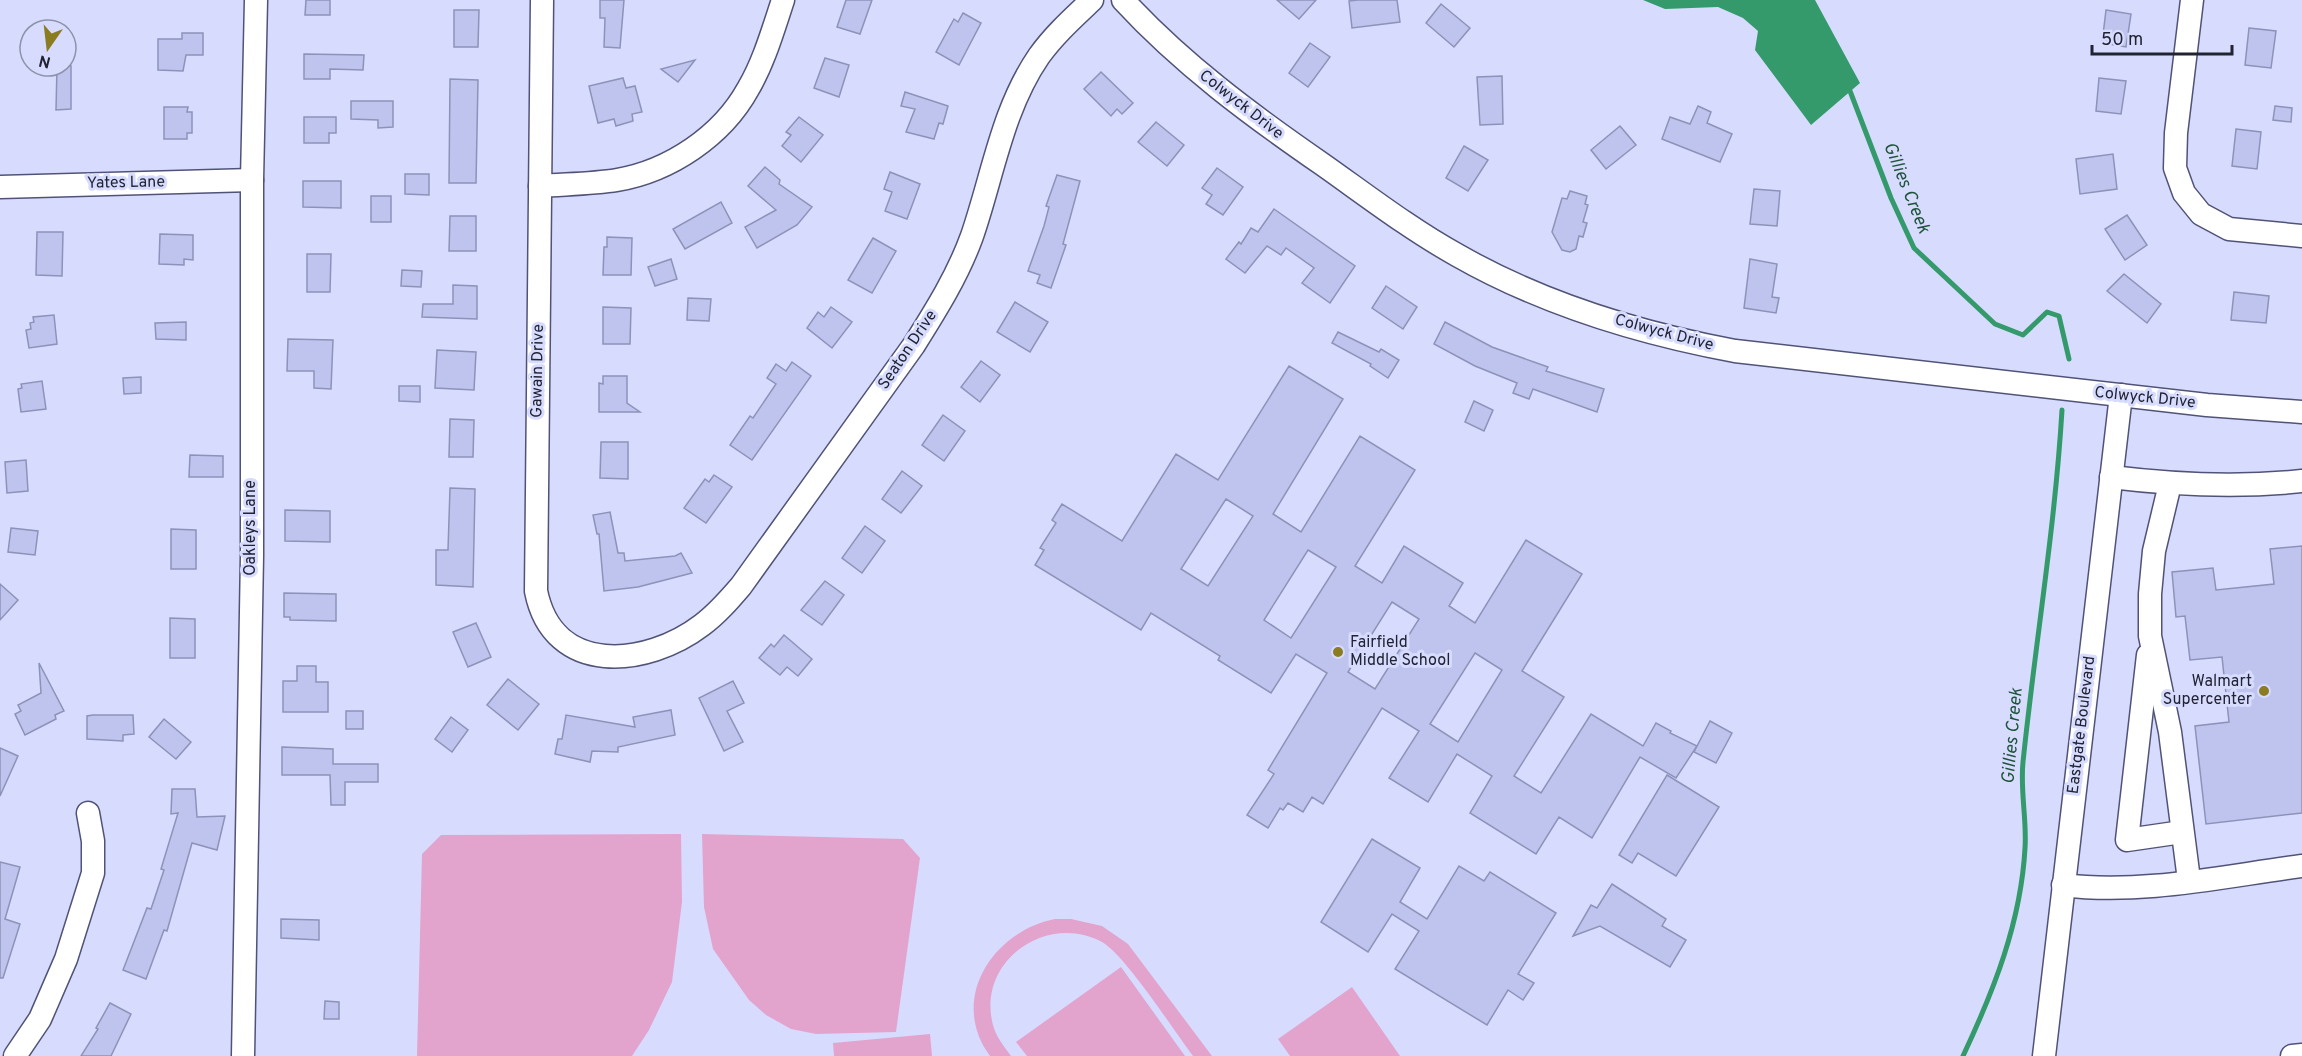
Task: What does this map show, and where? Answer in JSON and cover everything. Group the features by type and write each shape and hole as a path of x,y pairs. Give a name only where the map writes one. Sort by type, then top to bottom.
{"street":[{"name":"Oakleys Lane","path":"243,1056 252,555 252,180 256,0"},
{"name":"Gawain Drive","path":"542,0 536,591 539,607 553,633 566,644 584,653 607,656 651,650"},
{"path":"540,186 616,180 637,176 658,168 703,142 727,119 748,91 783,0"},
{"name":"Seaton Drive","path":"651,650 701,627 728,602 914,345 939,304 967,248 1006,120 1020,88 1046,47 1092,0"},
{"name":"Colwyck Drive","path":"1123,0 1168,46 1226,96 1396,216 1457,255 1503,279 1566,307 1689,342 1735,351 2121,395 2302,412"},
{"path":"2192,0 2176,133 2175,168 2184,193 2201,214 2212,222 2243,232 2302,236"},
{"name":"Yates Lane","path":"0,187 252,180"},
{"name":"Eastgate Boulevard","path":"2044,1056 2121,395"},
{"path":"2111,477 2170,484 2238,487 2302,481"},
{"path":"2170,484 2154,551 2150,594 2150,636 2127,840 2182,832"},
{"path":"2150,636 2170,732 2189,880"},
{"path":"15,1056 40,1019 66,959 93,873 93,841 88,813"},
{"path":"2063,885 2091,889 2130,888 2302,866"},
{"path":"2292,1056 2302,1055"}],"shaded area":[{"path":"1643,0 1815,0 1860,83 1811,125 1755,50 1758,31 1743,18 1718,7 1665,9"},
{"path":"681,834 682,902 672,982 649,1030 632,1056 417,1056 422,854 441,835"},
{"path":"702,834 903,839 920,858 896,1032 816,1034 791,1029 766,1015 749,1000 713,949 704,907"},
{"path":"1055,919 1071,919 1102,926 1128,944 1212,1056 1193,1056 1124,962 1112,950 1102,942 1081,934 1059,933 1039,938 1020,948 1006,963 995,981 991,1002 993,1025 1011,1056 990,1056 978,1034 974,1012 976,991 984,971 996,953 1013,937 1033,926"},
{"path":"1121,967 1185,1056 1027,1056 1016,1042"},
{"path":"1352,987 1400,1056 1290,1056 1278,1039"},
{"path":"930,1034 932,1056 834,1056 833,1043"}],"building":[{"path":"306,0 330,0 330,15 305,15"},
{"path":"600,0 624,0 620,48 604,47 605,18 600,18"},
{"path":"846,0 872,0 860,34 837,27"},
{"path":"1277,0 1316,0 1299,19"},
{"path":"1397,0 1400,22 1352,28 1349,1"},
{"path":"1441,4 1470,28 1454,47 1426,23"},
{"path":"454,10 479,10 478,47 454,47"},
{"path":"2106,10 2131,14 2126,47 2102,43"},
{"path":"963,13 981,23 959,65 936,52 954,19 958,22"},
{"path":"2249,28 2276,31 2271,68 2245,65"},
{"path":"182,33 203,33 203,55 186,55 183,71 158,70 158,39 182,39"},
{"path":"1310,43 1330,57 1308,87 1289,73"},
{"path":"304,54 364,55 363,70 330,69 330,79 304,79"},
{"path":"825,58 849,65 839,97 814,88"},
{"path":"695,60 678,82 661,69"},
{"path":"1101,72 1133,103 1122,114 1117,109 1111,116 1084,89"},
{"path":"1502,76 1503,124 1480,125 1477,77"},
{"path":"57,78 71,78 71,109 56,110"},
{"path":"623,78 626,88 635,86 642,112 632,114 633,121 616,126 614,119 598,123 589,86"},
{"path":"2099,78 2126,81 2121,114 2096,111"},
{"path":"450,79 478,80 476,183 449,183"},
{"path":"905,92 948,106 943,124 939,123 934,139 906,132 915,109 901,106"},
{"path":"351,101 393,101 393,127 378,128 378,120 351,119"},
{"path":"1698,106 1711,112 1707,123 1732,134 1720,162 1662,139 1670,117 1690,124"},
{"path":"2275,106 2292,108 2291,122 2273,120"},
{"path":"164,107 188,107 187,112 192,112 192,133 187,133 187,139 164,139"},
{"path":"304,117 336,117 336,133 329,133 329,143 304,143"},
{"path":"799,117 823,135 801,162 782,146 791,135 786,132"},
{"path":"1156,122 1184,145 1167,166 1138,142"},
{"path":"1620,126 1636,145 1606,169 1591,150"},
{"path":"2236,129 2261,132 2257,169 2232,166"},
{"path":"1464,146 1488,160 1468,191 1446,178"},
{"path":"2113,154 2117,189 2080,194 2076,159"},
{"path":"765,167 780,180 779,184 812,207 797,225 757,248 745,227 776,210 748,186"},
{"path":"1217,168 1243,187 1223,215 1206,204 1212,195 1202,188"},
{"path":"890,172 920,184 907,219 885,211 892,192 884,189"},
{"path":"405,174 429,174 429,195 405,194"},
{"path":"1057,175 1080,181 1063,244 1066,245 1051,288 1037,283 1040,275 1028,271 1044,226 1049,207 1046,206"},
{"path":"303,181 341,181 341,208 303,207"},
{"path":"1754,189 1780,191 1777,226 1750,224"},
{"path":"1570,191 1587,196 1585,204 1588,205 1583,222 1587,223 1583,237 1579,236 1576,249 1570,252 1562,250 1552,232 1562,198 1567,199"},
{"path":"371,196 391,196 391,222 371,222"},
{"path":"721,202 732,223 685,249 673,229"},
{"path":"1274,209 1355,266 1330,303 1302,283 1314,268 1286,248 1281,255 1267,246 1245,273 1226,259 1239,242 1241,244 1251,228 1258,232"},
{"path":"2127,215 2147,245 2125,260 2105,229"},
{"path":"450,216 476,216 476,251 449,251"},
{"path":"37,232 63,232 62,276 36,275"},
{"path":"160,234 193,235 193,260 184,259 184,265 159,264"},
{"path":"607,237 632,238 631,275 603,275 604,247 607,247"},
{"path":"873,238 896,251 872,293 848,280"},
{"path":"307,254 331,254 330,292 307,292"},
{"path":"671,259 677,279 655,286 648,267"},
{"path":"1750,259 1777,264 1772,297 1779,298 1776,313 1744,308"},
{"path":"402,270 422,271 421,287 401,286"},
{"path":"2124,274 2161,304 2147,323 2107,291"},
{"path":"453,285 477,286 477,319 422,317 423,304 453,304"},
{"path":"1386,286 1417,307 1403,329 1372,308"},
{"path":"2234,292 2269,296 2266,323 2231,320"},
{"path":"688,298 711,299 709,321 687,320"},
{"path":"1015,302 1048,322 1030,352 997,332"},
{"path":"603,307 631,308 630,344 603,344"},
{"path":"831,307 852,322 832,348 807,328 818,312 824,317"},
{"path":"54,315 57,344 29,348 26,330 31,329 30,323 34,322 33,317"},
{"path":"186,322 186,340 156,339 155,323"},
{"path":"1445,322 1492,347 1548,367 1546,371 1604,389 1597,412 1533,389 1529,399 1513,393 1517,383 1475,366 1434,344"},
{"path":"1338,332 1379,352 1381,349 1399,360 1388,378 1370,366 1371,364 1332,343"},
{"path":"288,339 333,340 331,389 314,388 314,371 287,371"},
{"path":"437,350 476,352 474,390 435,388"},
{"path":"981,361 1000,375 980,402 961,387"},
{"path":"792,362 811,376 752,460 730,445 750,416 753,418 776,384 767,378 776,364 786,371"},
{"path":"1289,366 1343,399 1273,514 1301,532 1360,436 1415,470 1355,566 1382,583 1404,546 1463,583 1449,606 1475,623 1526,540 1582,574 1522,671 1564,697 1514,776 1541,793 1591,714 1643,746 1656,723 1671,731 1670,733 1697,746 1676,778 1640,757 1592,838 1559,817 1536,854 1470,813 1492,776 1457,754 1428,802 1389,778 1419,731 1382,708 1323,804 1312,797 1303,812 1288,803 1283,810 1280,808 1268,828 1247,815 1274,774 1268,770 1327,673 1296,654 1271,693 1218,660 1220,656 1151,613 1141,630 1035,565 1044,550 1040,548 1056,523 1052,520 1062,504 1122,541 1176,454 1218,480","holes":["1226,499 1253,516 1208,586 1181,569","1308,550 1336,567 1291,638 1264,620","1392,602 1419,619 1375,689 1348,672","1475,653 1502,670 1458,742 1430,724"]},
{"path":"603,376 627,376 627,403 640,412 599,412 599,383 603,384"},
{"path":"141,377 141,393 124,394 123,378"},
{"path":"42,381 46,409 21,412 18,389 22,388 21,384"},
{"path":"399,386 420,386 420,402 399,401"},
{"path":"1474,401 1493,410 1484,431 1465,422"},
{"path":"943,415 965,431 944,461 922,445"},
{"path":"450,419 474,420 473,457 449,457"},
{"path":"601,442 628,442 628,479 600,478"},
{"path":"190,455 223,456 223,477 189,477"},
{"path":"26,460 28,491 7,493 5,462"},
{"path":"902,471 922,486 901,513 882,499"},
{"path":"714,475 732,487 706,523 684,508 705,479 709,482"},
{"path":"450,488 475,489 473,587 436,585 436,550 448,550"},
{"path":"285,510 330,511 330,542 285,541"},
{"path":"610,512 618,553 624,553 625,561 675,556 681,553 692,573 638,587 604,591 599,534 597,534 593,515"},
{"path":"865,526 885,541 862,573 842,558"},
{"path":"11,528 38,531 35,555 8,552"},
{"path":"171,529 196,530 196,569 171,569"},
{"name":"Walmart Supercenter","path":"2302,546 2302,813 2206,824 2195,726 2229,722 2222,657 2190,660 2185,616 2176,617 2172,572 2213,568 2216,590 2274,584 2270,549"},
{"path":"825,581 844,595 822,625 801,610"},
{"path":"0,584 18,600 0,620"},
{"path":"284,593 336,594 336,621 290,620 290,617 284,617"},
{"path":"170,618 195,619 195,658 170,658"},
{"path":"476,623 491,657 468,667 453,632"},
{"path":"784,635 812,659 798,676 787,667 780,675 759,658 771,644 774,647"},
{"path":"39,663 64,711 55,715 56,719 25,735 15,714 21,711 18,705 41,693"},
{"path":"297,666 316,666 316,682 328,682 328,712 283,712 283,681 297,681"},
{"path":"508,679 539,704 518,730 487,705"},
{"path":"733,681 744,703 727,711 743,742 724,751 699,698"},
{"path":"671,710 675,735 618,747 618,752 592,751 590,762 555,754 558,739 562,739 566,715 635,727 633,717"},
{"path":"346,711 363,711 363,729 346,729"},
{"path":"133,715 134,734 123,735 123,741 87,739 87,716"},
{"path":"451,717 468,730 452,752 435,739"},
{"path":"164,719 191,742 176,759 149,737"},
{"path":"1710,721 1732,733 1716,763 1694,752"},
{"path":"282,747 333,749 333,764 378,764 378,782 345,782 345,805 331,805 330,775 282,775"},
{"path":"0,748 18,756 0,796"},
{"path":"1667,775 1719,807 1676,876 1638,853 1632,863 1619,855"},
{"path":"172,789 195,789 197,817 225,816 217,850 192,843 167,931 164,930 146,979 123,970 147,908 151,909 164,870 161,869 178,813 171,814"},
{"path":"1372,839 1420,868 1400,902 1427,919 1459,866 1484,881 1490,872 1556,913 1518,974 1534,983 1523,1000 1508,990 1487,1025 1395,969 1419,931 1392,914 1368,952 1321,922"},
{"path":"0,862 20,867 5,919 20,924 3,978 0,978"},
{"path":"1612,884 1666,919 1662,926 1686,940 1670,967 1600,926 1573,936 1591,905 1597,908"},
{"path":"281,919 319,920 319,940 281,938"},
{"path":"325,1001 339,1002 339,1019 324,1019"},
{"path":"110,1003 131,1014 111,1056 81,1056 98,1029 96,1028"}],"waterway":[{"name":"Gillies Creek","path":"1850,91 1891,198 1914,248 1995,324 2023,335 2047,312 2059,316 2069,359"},
{"name":"Gillies Creek","path":"1963,1056 1995,981 2018,902 2025,837 2023,762 2055,498 2062,410"}],"place":[{"name":"Fairfield Middle School","path":"1338,652"},
{"name":"Walmart Supercenter","path":"2264,691"}]}
